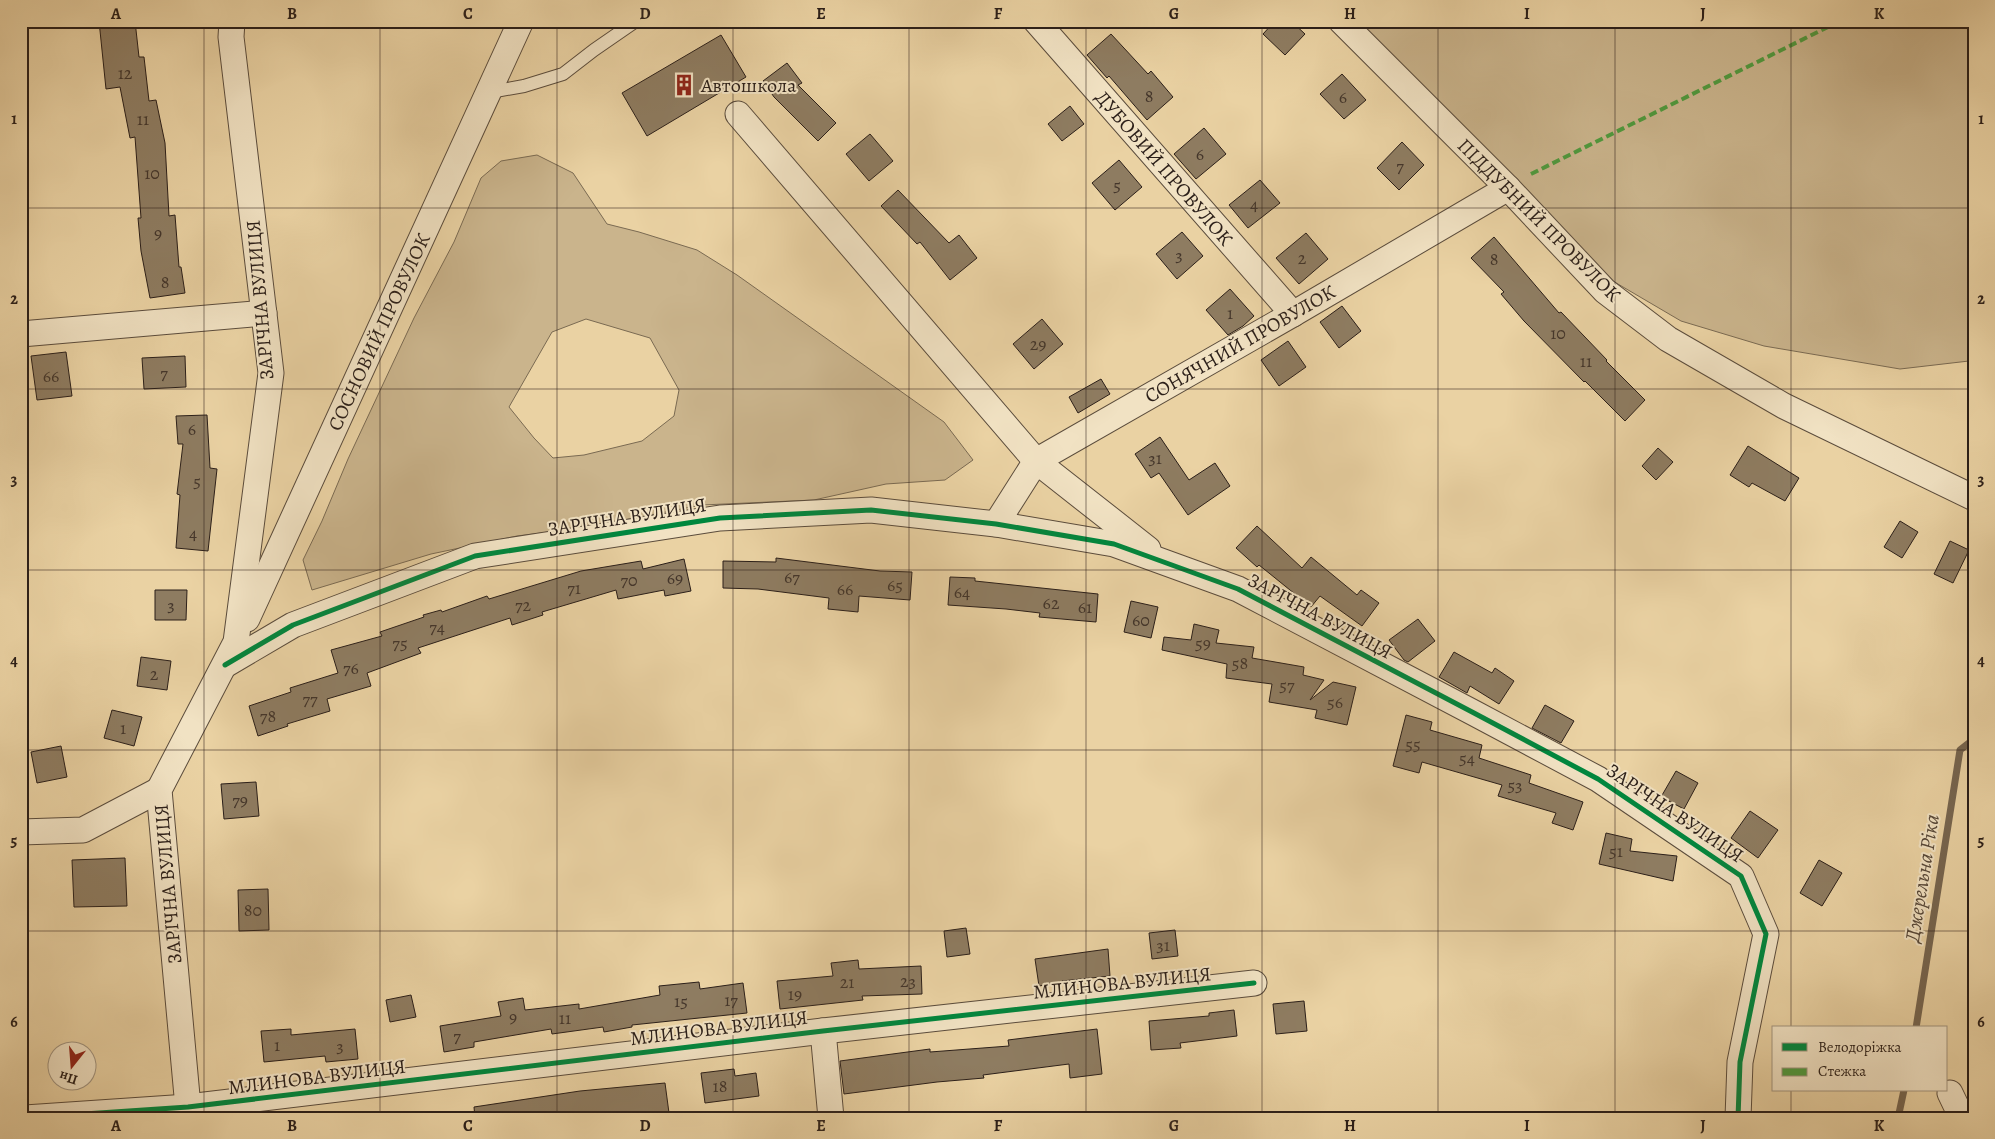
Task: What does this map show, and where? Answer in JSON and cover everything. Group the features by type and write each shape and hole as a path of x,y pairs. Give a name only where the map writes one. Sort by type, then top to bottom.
{"street":[{"name":"ЗАРІЧНА ВУЛИЦЯ","path":"188,1112 159,790 236,642 271,373 231,38 232,21"},
{"name":"СОСНОВИЙ ПРОВУЛОК","path":"236,642 521,21"},
{"name":"ДУБОВИЙ ПРОВУЛОК","path":"1036,21 1293,314"},
{"name":"ПІДДУБНИЙ ПРОВУЛОК","path":"1341,21 1508,188 1605,291 1668,339 1784,406 1974,498"},
{"path":"738,114 1036,461 1165,563"},
{"name":"СОНЯЧНИЙ ПРОВУЛОК","path":"996,524 1036,461 1508,188"},
{"path":"21,334 264,313"},
{"name":"ЗАРІЧНА ВУЛИЦЯ","path":"225,665 293,625 476,556 720,518 871,510 996,524 1114,544 1238,589 1598,779 1741,876 1766,934 1740,1062 1738,1118"},
{"path":"21,832 83,830 159,790"},
{"name":"МЛИНОВА ВУЛИЦЯ","path":"25,1118 188,1112 823,1031 1254,983"},
{"path":"823,1031 831,1118"},
{"path":"1950,1093 1962,1118"}],"lane":[{"path":"490,92 524,86 563,74 636,21"}],"shaded area":[{"path":"1358,21 1974,21 1974,366 1969,361 1900,369 1764,346 1681,321 1606,277"},
{"path":"537,155 573,173 607,224 697,250 737,275 944,422 973,460 945,480 886,484 814,500 702,505 588,527 517,536 431,554 312,590 303,560 414,318 454,242 481,178 501,161","holes":["586,319 650,338 679,390 674,416 642,441 584,455 553,458 509,407 552,332"]}],"building":[{"path":"99,21 135,21 139,57 144,57 149,101 156,100 165,143 169,216 175,215 179,267 181,267 185,293 150,298 141,251 138,218 141,218 135,137 130,138 120,87 106,89"},
{"path":"1275,21 1291,21 1305,34 1285,55 1263,34"},
{"path":"1111,34 1148,74 1151,71 1173,97 1147,120 1109,76 1107,78 1087,55"},
{"name":"Автошкола","path":"721,35 746,77 647,136 622,93"},
{"path":"787,63 802,83 798,85 836,123 818,141 774,97 763,81"},
{"path":"1342,74 1366,100 1344,119 1320,94"},
{"path":"1070,106 1084,124 1062,141 1048,124"},
{"path":"1204,128 1226,154 1196,179 1174,154"},
{"path":"870,134 893,161 869,181 846,154"},
{"path":"1402,142 1424,165 1399,190 1377,168"},
{"path":"1119,160 1142,187 1115,210 1092,183"},
{"path":"1260,180 1280,203 1248,228 1229,205"},
{"path":"898,190 949,243 959,235 977,258 950,280 920,242 917,244 881,206"},
{"path":"1182,232 1203,256 1177,279 1156,254"},
{"path":"1306,233 1328,259 1299,284 1276,258"},
{"path":"1494,237 1559,313 1561,312 1645,400 1625,421 1524,321 1501,294 1504,292 1471,258"},
{"path":"1230,289 1254,316 1243,326 1228,335 1206,310"},
{"path":"1342,306 1361,331 1339,348 1320,322"},
{"path":"1042,319 1063,344 1034,369 1013,344"},
{"path":"1288,341 1306,367 1279,386 1261,360"},
{"path":"66,352 72,396 37,400 31,356"},
{"path":"185,356 186,387 144,389 142,358"},
{"path":"1101,379 1110,394 1078,413 1069,397"},
{"path":"207,415 210,468 217,469 208,551 176,548 180,495 177,494 183,444 178,444 176,416"},
{"path":"1160,437 1189,480 1215,463 1230,486 1188,515 1159,473 1151,478 1135,454"},
{"path":"1748,446 1799,478 1785,501 1752,483 1749,487 1730,475"},
{"path":"1658,448 1673,462 1656,480 1642,466"},
{"path":"1900,521 1918,532 1902,558 1884,547"},
{"path":"1257,526 1302,568 1311,557 1357,595 1361,590 1379,603 1362,626 1320,596 1311,607 1259,565 1257,567 1236,548"},
{"path":"1950,541 1969,550 1953,583 1934,574"},
{"path":"776,558 880,571 912,572 910,600 859,596 858,612 828,609 829,598 758,589 723,588 723,561 776,562"},
{"path":"684,559 691,591 665,596 664,590 618,599 616,590 542,612 543,615 512,625 510,618 418,648 421,653 367,673 371,686 327,699 330,711 287,724 288,726 258,736 249,706 291,692 290,688 338,673 331,650 382,636 380,632 424,617 423,615 441,610 442,612 487,596 489,599 581,571 641,561 643,569"},
{"path":"950,577 975,578 975,581 1098,594 1096,622 1039,617 1040,613 1006,609 948,605"},
{"path":"155,590 187,590 186,620 155,620"},
{"path":"1131,601 1158,607 1151,638 1124,632"},
{"path":"1418,619 1435,641 1408,662 1404,660 1389,640"},
{"path":"1194,624 1219,630 1216,643 1254,647 1252,658 1304,667 1303,675 1324,680 1310,700 1333,682 1356,687 1347,725 1315,718 1317,710 1269,702 1272,684 1226,678 1227,664 1162,650 1164,637 1191,640"},
{"path":"1454,652 1492,673 1495,668 1514,681 1499,704 1470,686 1467,693 1439,677"},
{"path":"141,657 171,661 167,690 137,686"},
{"path":"1545,705 1574,721 1561,743 1532,728"},
{"path":"112,710 142,717 134,746 104,738"},
{"path":"1406,715 1432,722 1430,730 1482,745 1479,758 1531,775 1529,783 1583,802 1573,830 1552,823 1556,813 1498,796 1502,785 1422,762 1419,773 1393,766"},
{"path":"61,746 67,777 37,783 31,752"},
{"path":"1676,771 1698,783 1684,809 1661,797"},
{"path":"256,782 259,816 224,819 221,784"},
{"path":"1750,811 1778,830 1758,858 1731,838"},
{"path":"1606,833 1632,839 1630,851 1677,856 1673,881 1599,864"},
{"path":"125,858 127,906 74,907 72,860"},
{"path":"1819,860 1842,873 1822,906 1800,893"},
{"path":"268,889 269,930 239,931 238,890"},
{"path":"966,928 970,954 947,957 944,931"},
{"path":"1175,930 1178,956 1152,959 1149,933"},
{"path":"1108,949 1110,976 1062,981 1039,986 1035,959"},
{"path":"858,960 859,969 921,966 922,994 862,996 863,1000 780,1009 777,981 833,976 831,963"},
{"path":"699,982 700,989 743,983 747,1013 632,1025 632,1027 604,1032 603,1027 552,1034 551,1029 474,1042 474,1047 444,1052 440,1026 501,1016 498,1002 523,998 525,1010 579,1004 579,1009 660,995 659,986"},
{"path":"411,995 416,1017 390,1022 386,1000"},
{"path":"1304,1001 1307,1031 1276,1034 1273,1004"},
{"path":"1234,1010 1237,1036 1180,1043 1181,1048 1151,1050 1149,1021 1209,1016 1209,1013"},
{"path":"291,1029 291,1035 355,1029 358,1059 326,1062 325,1056 264,1062 261,1031"},
{"path":"1097,1029 1102,1074 1070,1078 1069,1064 983,1075 984,1078 844,1094 840,1061 930,1049 930,1052 1009,1046 1008,1040"},
{"path":"734,1069 735,1076 756,1073 759,1096 705,1103 701,1073"},
{"path":"665,1083 669,1113 622,1118 475,1118 474,1107 580,1091"}],"waterway":[{"name":"Джерельна Ріка","path":"1916,1026 1960,750 1974,739"},
{"name":"Джерельна Ріка","path":"1898,1118 1904,1092"}],"marked path":[{"path":"1531,174 1840,21"}],"cycle path":[{"path":"225,665 293,625 475,556 720,518 871,510 996,524 1114,544 1238,589 1474,713 1598,779 1741,876 1766,934 1740,1062 1738,1118"},
{"path":"25,1118 188,1107 823,1031 1254,983"}],"place":[{"name":"Автошкола","path":"684,85"}]}
